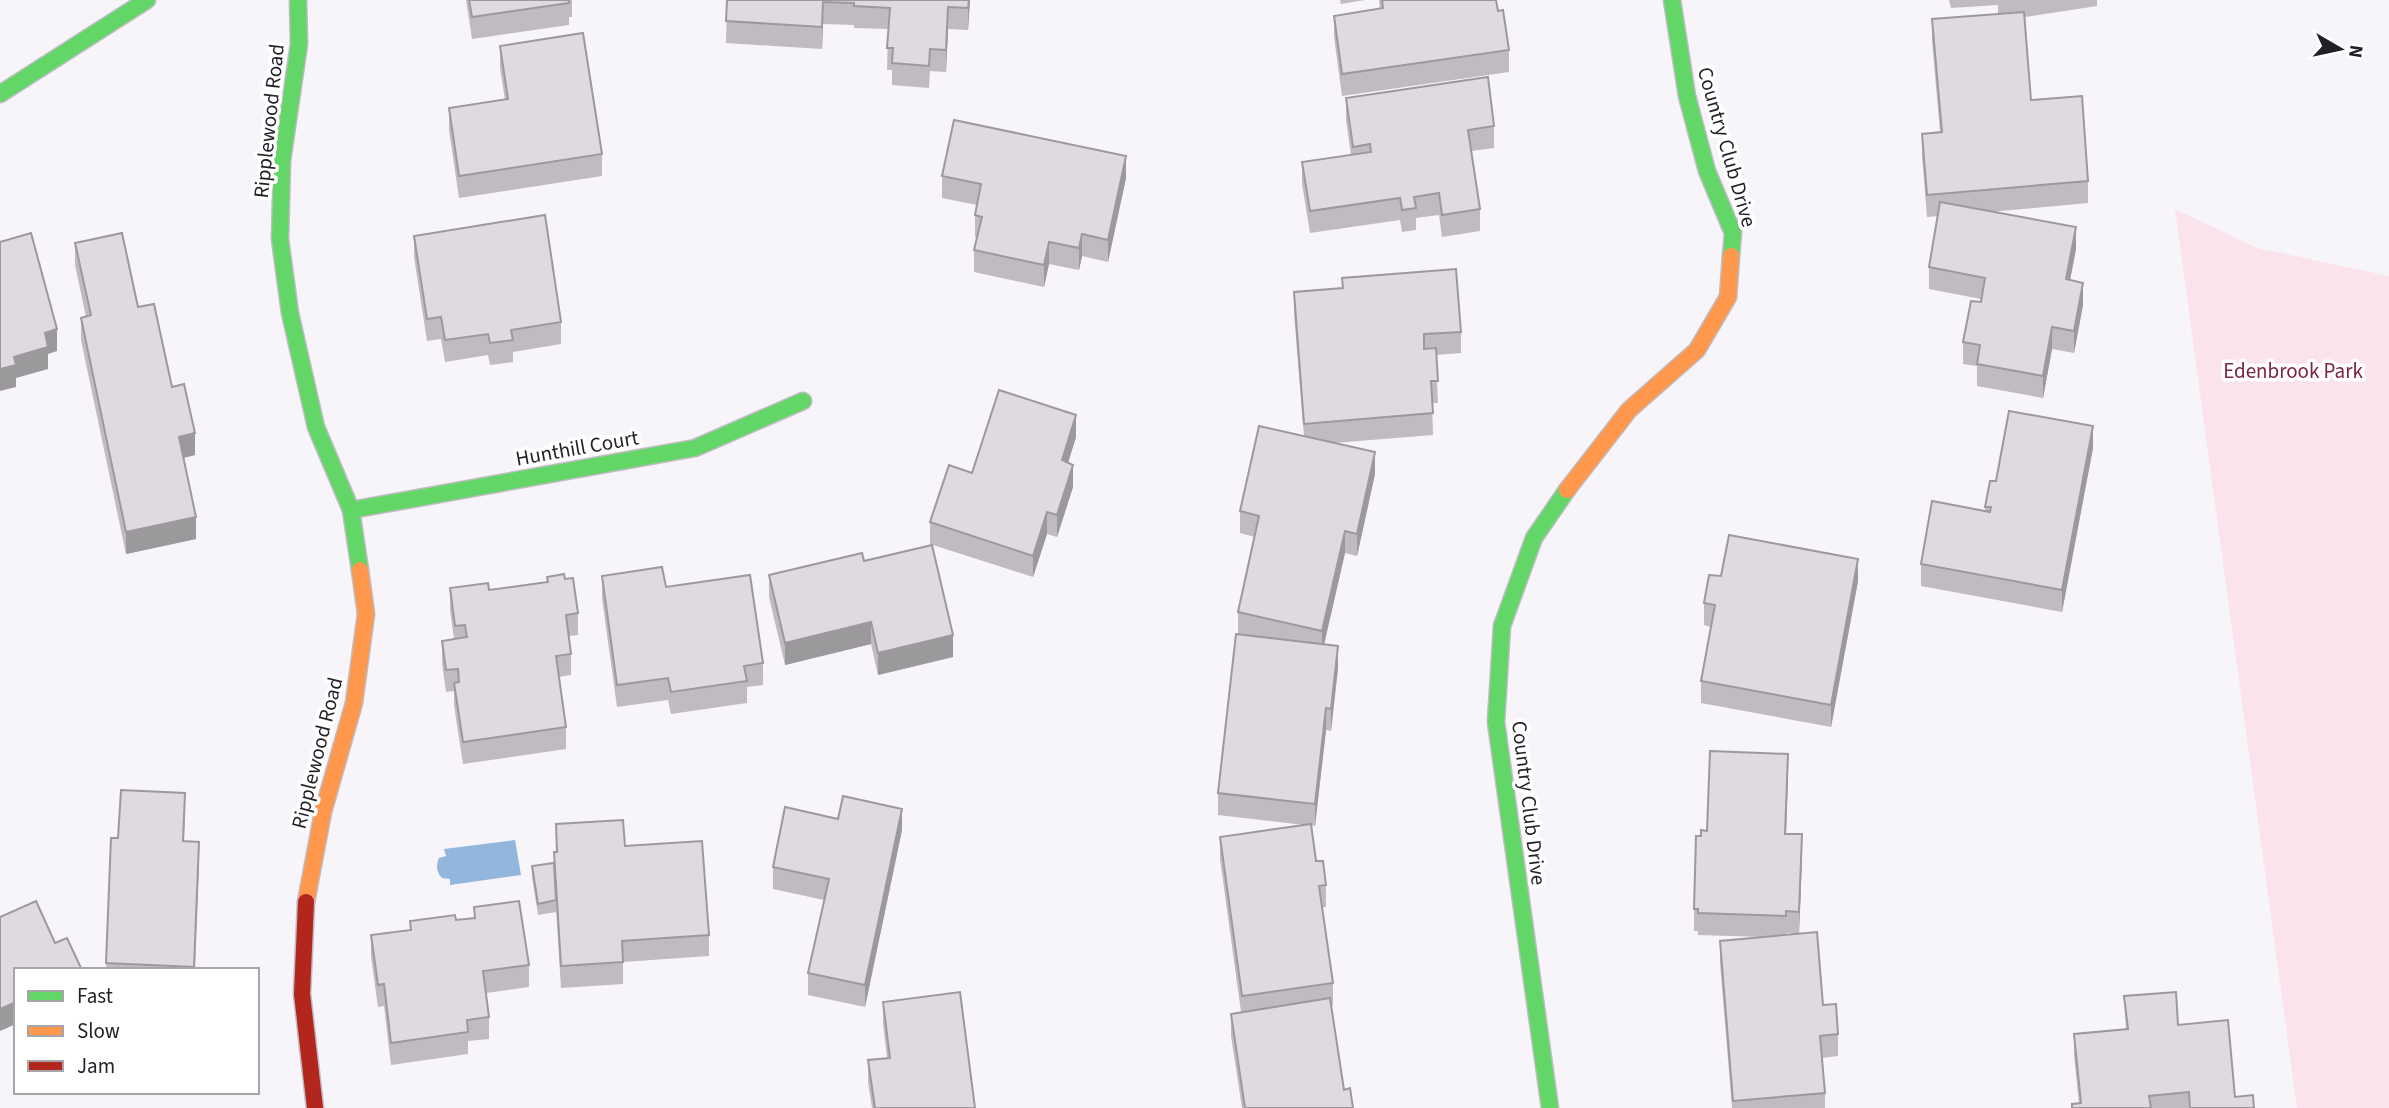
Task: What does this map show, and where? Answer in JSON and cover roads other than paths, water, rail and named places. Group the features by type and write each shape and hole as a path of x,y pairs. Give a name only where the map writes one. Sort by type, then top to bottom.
{"street":[{"path":"0,94 147,0"},
{"name":"Ripplewood Road","path":"298,0 299,44 282,161 280,239 290,313 316,427 351,510 366,614 355,704 323,812 306,897 302,994 315,1108"},
{"name":"Country Club Drive","path":"1550,1108 1496,722 1502,625 1534,538 1569,487 1629,410 1698,349 1728,297 1733,233 1707,171 1687,96 1671,0"},
{"name":"Hunthill Court","path":"351,510 695,448 803,401"}],"water":[{"path":"515,840 521,875 450,885 450,879 442,878 439,873 439,858 446,856 444,849"}],"park label":[{"name":"Edenbrook Park","path":"2293,371"}]}
